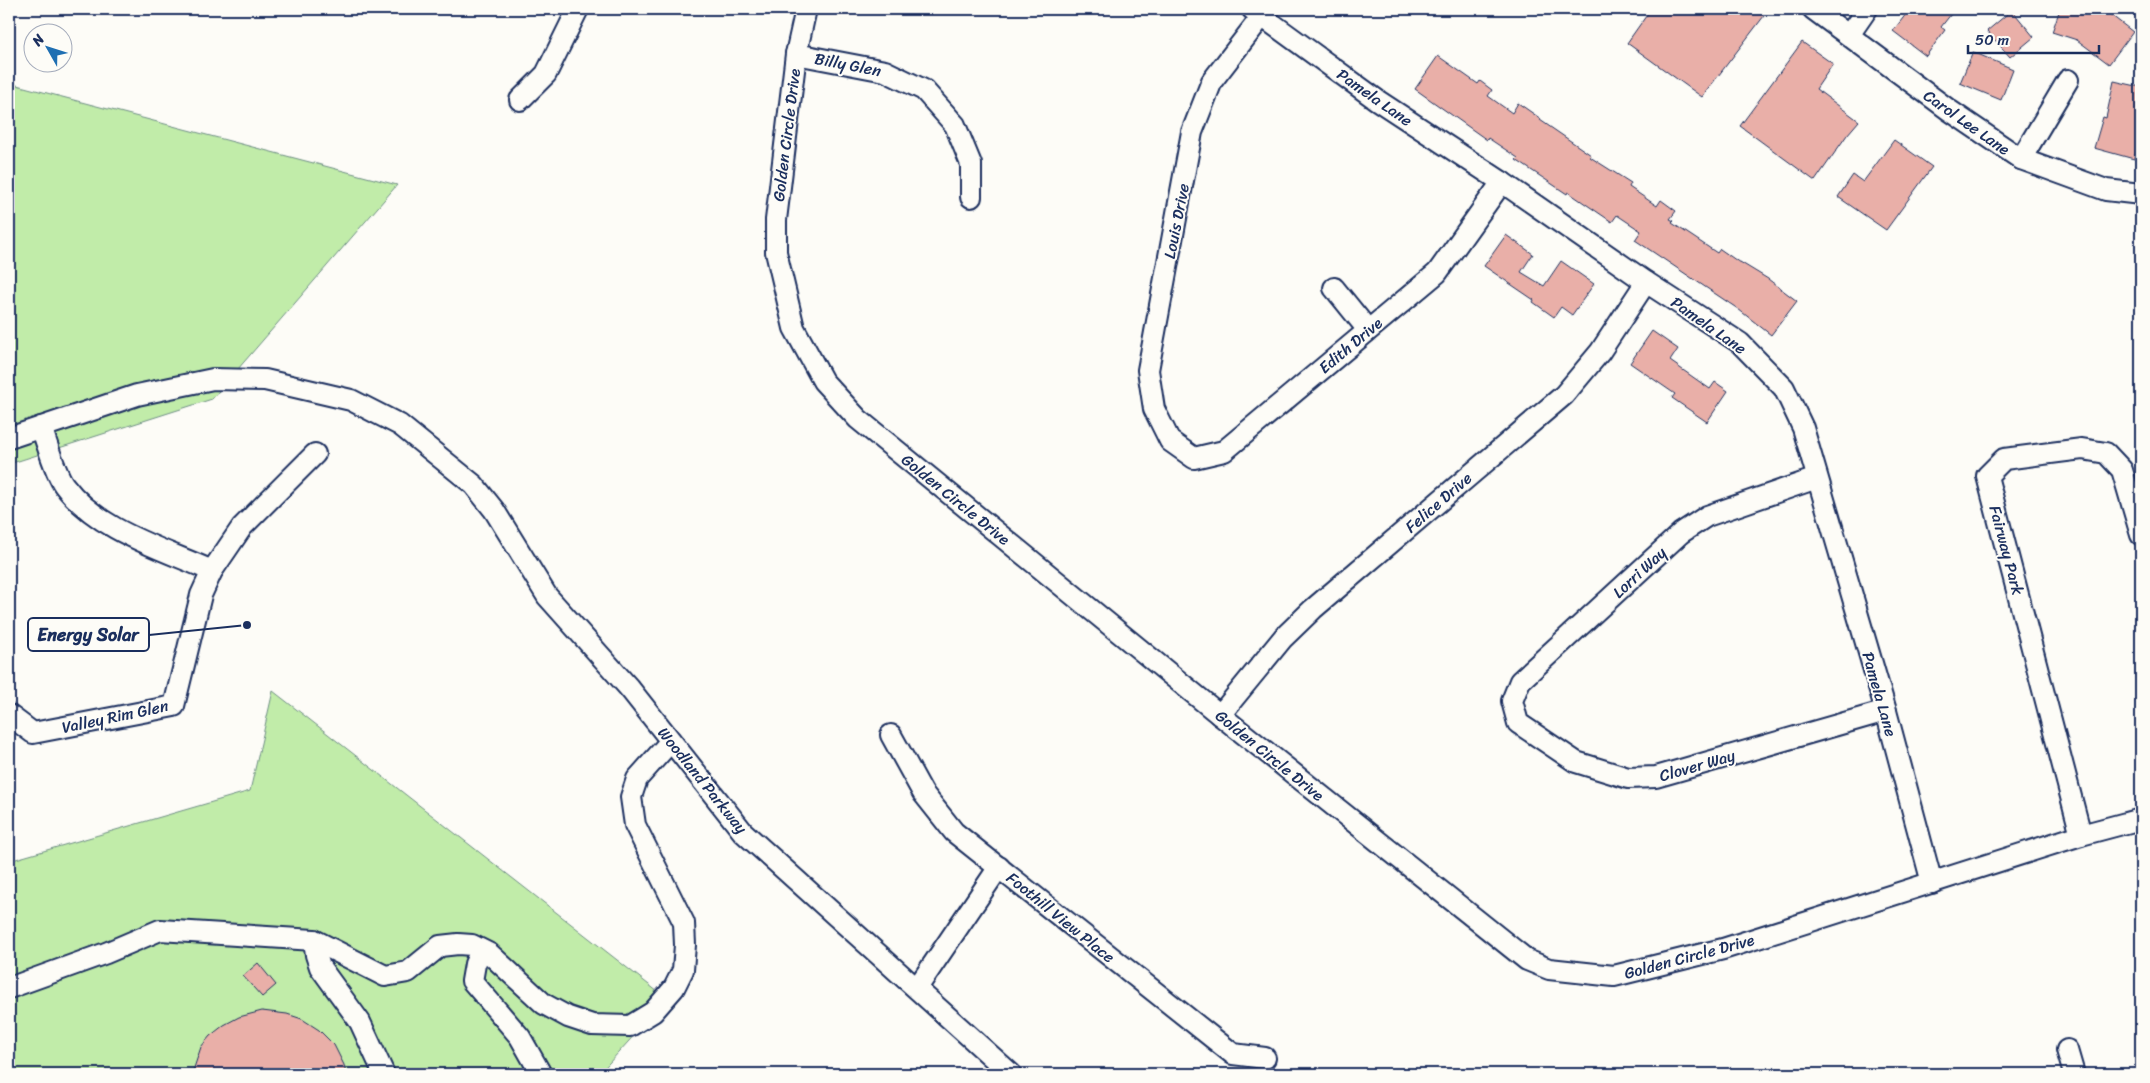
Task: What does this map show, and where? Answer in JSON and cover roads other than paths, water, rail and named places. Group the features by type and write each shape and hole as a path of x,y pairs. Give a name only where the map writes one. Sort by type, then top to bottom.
{"street":[{"path":"520,100 546,74 578,9"},
{"name":"Golden Circle Drive","path":"806,9 796,54 776,220 776,252 794,328 823,381 858,418 1220,715 1526,960 1548,969 1614,976 1723,949 2081,835 2141,819"},
{"name":"Carol Lee Lane","path":"1813,9 1949,110 2021,159 2106,190 2141,194"},
{"path":"1849,35 1867,9"},
{"name":"Pamela Lane","path":"1257,12 1377,100 1502,182 1646,282 1740,343 1784,388 1803,428 1886,711 1932,883"},
{"name":"Louis Drive","path":"1170,441 1154,409 1148,370 1192,132 1212,81 1257,12"},
{"name":"Billy Glen","path":"796,54 885,71 924,90 955,125 971,164 971,197"},
{"path":"2021,159 2068,80"},
{"name":"Edith Drive","path":"1170,441 1194,458 1224,451 1437,273 1502,182"},
{"name":"Felice Drive","path":"1220,715 1284,638 1313,609 1564,395 1600,352 1646,282"},
{"path":"1334,288 1368,330"},
{"name":"Woodland Parkway","path":"9,438 147,393 213,379 265,380 350,400 400,425 474,485 494,510 547,596 630,689 743,832 1012,1074"},
{"path":"41,427 63,484 89,512 110,526 212,571"},
{"name":"Fairway Park","path":"2081,835 1988,476 2004,459 2082,449 2106,452 2122,470 2141,535"},
{"name":"Valley Rim Glen","path":"9,715 33,733 174,706 201,595 212,571 242,527 315,454"},
{"name":"Lorri Way","path":"1518,723 1512,701 1520,681 1681,533 1707,516 1817,478"},
{"name":"Clover Way","path":"1518,723 1576,762 1628,778 1656,777 1886,711"},
{"name":"Foothill View Place","path":"891,735 923,793 954,832 1233,1054 1265,1058"},
{"path":"9,988 106,953 160,930 314,940 385,976 408,972 440,946 458,944 472,946 490,954 544,1004 576,1020 592,1025 630,1026 653,1012 674,988 684,970 684,923 634,825 631,797 637,779 670,742"},
{"path":"918,988 999,867"},
{"path":"314,940 316,956 320,967 360,1022 384,1074"},
{"path":"481,950 475,964 472,981 520,1037 541,1074"},
{"path":"2067,1050 2074,1074"}],"place":[{"name":"Energy Solar","path":"247,625"}]}
